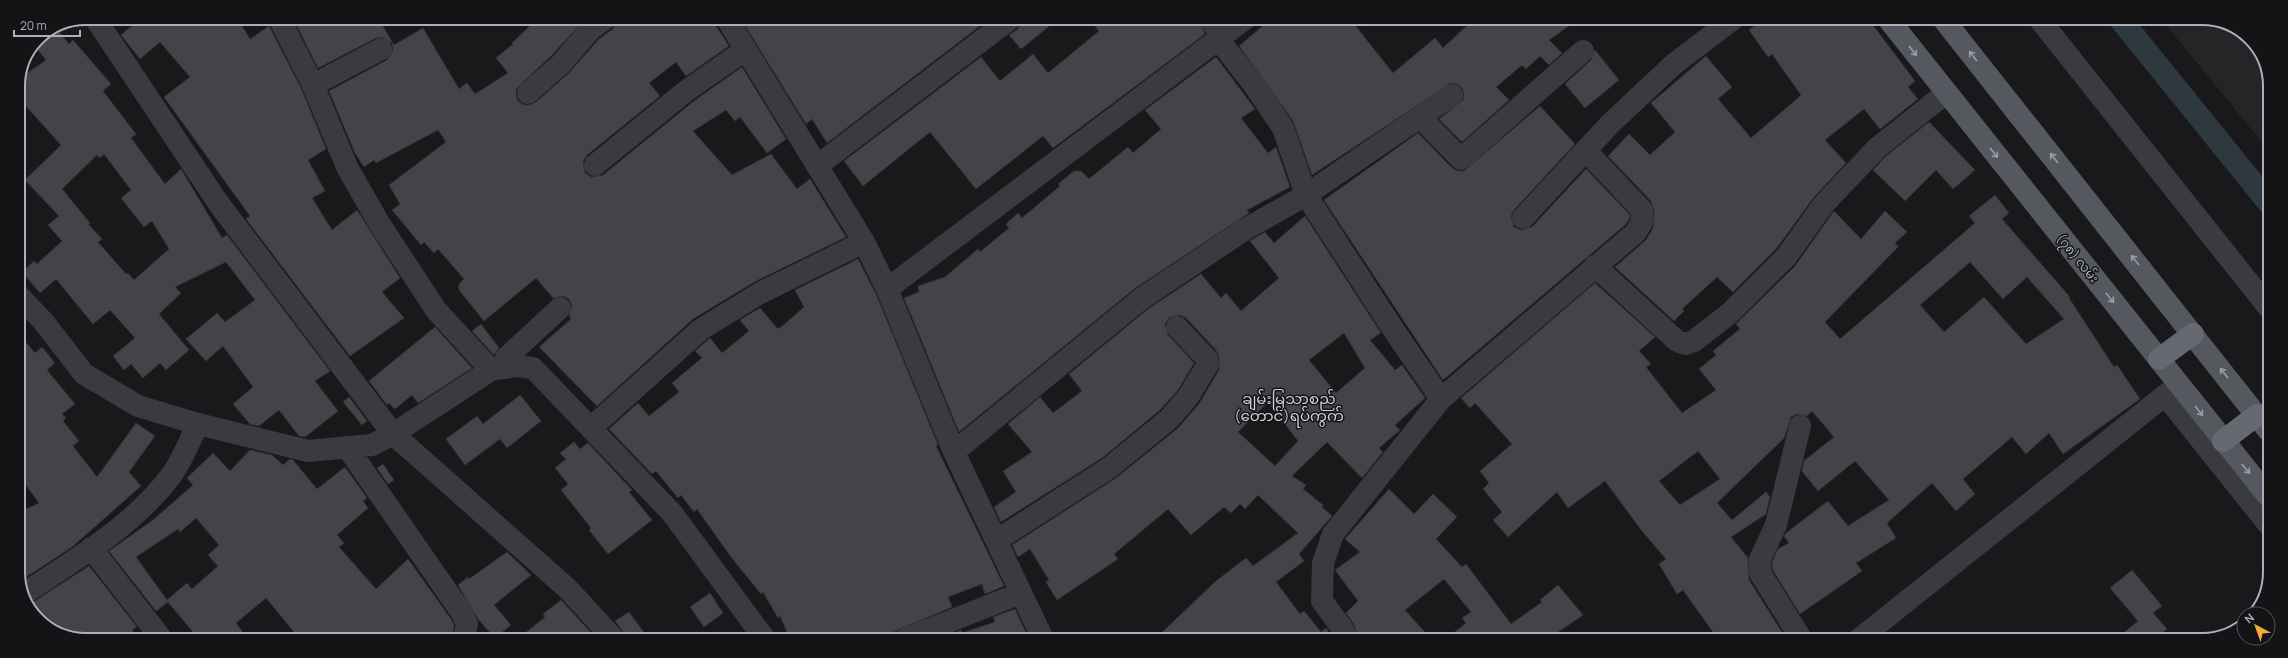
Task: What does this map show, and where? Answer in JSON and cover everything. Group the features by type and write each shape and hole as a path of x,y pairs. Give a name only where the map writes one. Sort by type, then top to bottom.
{"highway":[{"path":"2159,359 2193,334"},
{"path":"2223,441 2262,422"}],"main road":[{"name":"(၇၈) လမ်း","path":"1893,25 2159,359 2171,390 2223,441 2263,490"},
{"path":"1948,25 2262,422"}],"street":[{"path":"100,25 219,204 393,434 568,589 608,633"},
{"path":"283,25 313,85 346,167 379,223 436,310 498,369"},
{"path":"528,93 561,64 590,30 596,25"},
{"path":"730,25 744,50 864,242 887,289 954,452 1040,633"},
{"path":"817,166 1002,25"},
{"path":"1213,25 1284,128 1306,194 1397,335 1441,398"},
{"path":"887,289 1237,25"},
{"path":"1523,218 1610,124 1674,64 1725,25"},
{"path":"2044,25 2263,300"},
{"path":"313,85 381,49"},
{"path":"595,165 686,91 744,50"},
{"path":"1420,118 1461,159 1583,51"},
{"path":"1595,266 1677,341 1685,344 1694,341 1730,313 1786,257 1824,204 1877,148 1946,93"},
{"path":"954,452 1141,299 1244,230 1306,194 1452,95"},
{"path":"1344,633 1322,600 1323,564 1333,534 1441,398 1635,233 1642,222 1642,210 1586,150"},
{"path":"591,428 700,330 760,293 864,242"},
{"path":"25,302 43,321 84,374 138,406 198,424 308,451 372,445 393,434 498,369 506,358 560,308"},
{"path":"997,540 1109,468 1169,419 1188,397 1208,364 1206,359 1177,327"},
{"path":"498,369 517,366 533,368 672,513 760,633"},
{"path":"1867,633 2171,390 2263,517"},
{"path":"28,591 110,536 142,507 173,472 198,424"},
{"path":"1798,633 1760,573 1760,559 1776,525 1800,426"},
{"path":"347,447 462,613 467,624 465,633"},
{"path":"91,548 157,633"},
{"path":"920,633 1021,593"}],"shaded area":[{"path":"2166,25 2202,25 2218,27 2236,35 2255,55 2260,66 2263,82 2263,143"}],"building":[{"path":"133,25 241,25 250,39 269,26 302,90 326,149 308,160 325,191 312,198 332,230 357,210 400,278 382,292 404,318 350,356 246,219 250,216 164,97 190,77 160,42 140,59 121,35"},
{"path":"296,25 382,25 394,45 423,28 459,89 467,83 475,94 508,73 496,58 513,44 512,43 531,25 580,25 552,55 516,89 518,101 524,105 530,105 536,102 569,73 599,39 613,29 615,25 716,25 729,46 686,76 676,62 649,83 660,96 587,155 583,161 585,173 591,177 603,175 694,101 742,67 786,139 767,153 740,117 735,121 726,110 693,131 732,175 771,154 797,189 810,179 846,237 754,282 693,319 597,406 539,347 571,319 569,316 572,306 569,299 563,296 553,298 536,278 484,321 459,290 459,284 464,279 438,249 434,253 424,242 421,245 392,210 400,204 389,185 446,142 438,130 376,163 374,160 364,167 355,153 329,91 387,60 393,50 392,43 382,37 376,38 318,68"},
{"path":"745,25 981,25 827,143 812,119 806,124"},
{"path":"1020,25 1051,25 1021,49 1009,35 1018,29"},
{"path":"1094,25 1200,25 1205,34 1053,148 1043,136 976,189 930,132 863,186 844,161 981,57 1000,81 1033,54 1048,73 1099,31"},
{"path":"1264,25 1355,25 1393,73 1435,38 1443,48 1468,25 1570,25 1549,40 1562,53 1549,65 1540,56 1526,69 1522,65 1496,87 1509,100 1462,142 1439,119 1463,100 1464,94 1462,88 1457,84 1451,83 1312,175 1293,121 1239,46"},
{"path":"1756,25 1873,25 1915,81 1908,87 1918,99 1880,129 1864,109 1825,140 1846,163 1814,197 1776,249 1733,292 1717,277 1682,309 1684,311 1674,321 1615,267 1646,240 1653,228 1654,210 1651,201 1608,156 1629,134 1650,155 1675,132 1651,103 1706,56 1732,87 1718,99 1751,138 1798,98 1801,95 1772,54 1768,57 1749,30"},
{"path":"59,32 69,44 73,40 111,84 103,91 136,134 131,138 165,184 181,169 222,238 227,235 330,371 315,381 338,411 305,437 299,436 279,410 259,426 250,424 233,404 253,387 223,346 206,361 186,339 217,313 225,322 255,300 226,262 175,287 181,293 159,314 189,350 166,370 160,363 143,378 131,364 124,370 113,356 135,338 110,310 93,324 56,279 40,293 25,276 25,269 34,261 37,264 62,241 48,225 59,216 25,180 61,145 25,105 26,74 46,60 37,49 52,35","holes":["104,154 131,190 121,198 144,227 152,221 169,249 134,280 128,273 126,274 98,242 102,239 88,224 90,223 62,189 97,155 100,158"]},
{"path":"1595,50 1619,80 1585,108 1565,84 1591,60"},
{"path":"1216,57 1255,109 1241,118 1268,153 1276,147 1290,187 1247,210 1249,213 1134,289 959,432 904,298 919,292 918,286 945,277 978,249 980,252 1009,228 1006,224 1018,213 1022,218 1060,186 1058,184 1074,171 1081,171 1089,179 1128,147 1133,153 1161,129 1145,110"},
{"path":"1540,106 1575,144 1514,210 1511,216 1514,227 1521,230 1532,227 1586,169 1630,215 1630,218 1625,225 1443,380 1324,200 1418,133 1452,168 1458,171 1464,171"},
{"path":"1929,122 1975,170 1953,189 1936,170 1905,201 1873,170 1885,157"},
{"path":"1995,195 2009,213 2002,219 2070,297 2069,298 2114,367 2117,365 2140,399 2063,454 2049,433 2026,454 2012,437 1963,479 1975,494 1956,511 1932,483 1887,523 1896,538 1856,563 1862,571 1800,614 1772,569 1772,562 1778,549 1789,543 1784,536 1786,533 1828,501 1848,526 1889,500 1855,461 1818,491 1802,471 1804,461 1834,437 1812,411 1807,416 1797,414 1791,417 1784,438 1717,503 1732,520 1766,492 1770,497 1766,514 1731,537 1748,558 1749,580 1783,633 1714,633 1683,590 1677,594 1659,564 1666,559 1642,531 1605,481 1568,508 1557,492 1508,537 1493,520 1502,512 1483,489 1489,483 1480,471 1512,444 1475,403 1470,408 1461,398 1595,283 1655,337 1639,351 1651,364 1646,367 1682,413 1716,390 1699,369 1716,355 1713,351 1740,329 1736,324 1795,266 1834,211 1861,239 1885,211 1907,232 1895,243 1898,247 1825,322 1840,339 1975,223 1969,216","holes":["1970,262 2003,299 2027,277 2064,319 2026,344 1984,297 1944,332 1920,305","1698,451 1720,479 1680,505 1659,481"]},
{"path":"1305,216 1381,333 1370,340 1395,370 1402,365 1425,398 1395,425 1400,430 1379,448 1383,452 1362,478 1327,442 1292,476 1306,485 1303,489 1323,505 1322,507 1332,516 1299,554 1304,561 1276,582 1300,614 1304,611 1321,632 1326,628 1329,633 1161,633 1216,581 1246,558 1253,566 1298,533 1258,495 1245,509 1240,504 1231,513 1224,507 1191,535 1168,509 1114,554 1118,559 1057,600 1046,582 1049,580 1030,549 1018,557 1012,545 1116,478 1177,429 1199,404 1219,370 1219,357 1216,350 1186,318 1180,315 1169,318 1165,324 1168,335 1194,363 1178,390 1160,410 1102,458 1001,522 994,507 1016,492 1003,471 1032,452 1008,424 1040,397 1053,413 1082,391 1069,374 1148,309 1201,274 1221,298 1226,293 1241,311 1279,278 1250,241 1265,232 1274,243","holes":["1344,333 1365,368 1336,393 1309,360","1268,402 1298,441 1275,466 1238,432"]},
{"path":"858,259 876,294 938,445 936,446 1004,586 985,594 982,584 948,597 952,607 891,633 787,633 780,616 778,618 763,592 761,594 731,557 697,509 694,512 681,495 678,498 656,471 652,474 609,429 638,403 649,416 679,392 672,383 702,358 695,351 710,338 722,353 749,331 740,320 760,308 777,328 780,328 804,307 795,290"},
{"path":"481,324 499,348 494,355 472,331"},
{"path":"435,327 472,368 418,403 412,395 395,409 389,403 387,405 369,381"},
{"path":"25,341 35,353 42,347 55,363 47,370 75,404 62,414 66,418 63,421 79,441 73,446 97,477 136,423 155,436 129,472 141,486 72,547 25,578 25,510 39,503 25,484"},
{"path":"520,395 541,421 507,448 500,439 465,465 446,439 477,416 483,424"},
{"path":"349,397 367,421 362,425 343,402"},
{"path":"574,442 580,449 588,443 632,490 629,492 652,520 608,554 589,530 591,528 561,490 568,484 555,468 566,459 560,453"},
{"path":"250,450 272,455 283,465 290,459 293,460 317,489 345,467 367,498 363,501 368,508 337,535 344,543 339,547 376,589 408,559 451,619 454,625 453,633 295,633 266,598 236,623 243,633 194,633 168,602 156,611 109,551 153,520 193,485 187,478 213,453 230,471","holes":["196,518 219,545 208,555 218,566 192,589 187,583 167,600 136,557 178,529 180,532"]},
{"path":"383,464 394,480 388,484 377,468"},
{"path":"1389,489 1414,514 1433,494 1457,517 1436,539 1462,567 1466,564 1511,624 1542,602 1540,600 1558,585 1583,615 1557,633 1454,633 1466,623 1462,618 1471,612 1444,579 1405,610 1426,633 1357,633 1353,623 1346,613 1358,601 1335,570 1360,552 1345,539"},
{"path":"507,552 531,575 494,605 511,625 501,633 491,633 478,619 458,585 468,577 469,579"},
{"path":"89,566 137,627 132,630 135,633 86,633 70,631 55,625 40,612 33,602"},
{"path":"2132,570 2162,606 2153,613 2167,629 2162,633 2123,633 2138,621 2110,588"},
{"path":"710,593 723,613 704,627 690,607"},
{"path":"561,600 591,633 525,633 545,617 543,614"},
{"path":"1015,609 1026,633 962,633 995,622 993,617"},
{"path":"629,612 644,633 623,633 615,621"},
{"path":"961,630 962,633 954,633"}],"waterway":[{"path":"2125,25 2263,196"}],"district":[{"name":"ချမ်းမြသာစည် (တောင်)ရပ်ကွက်","path":"1289,408"}]}
